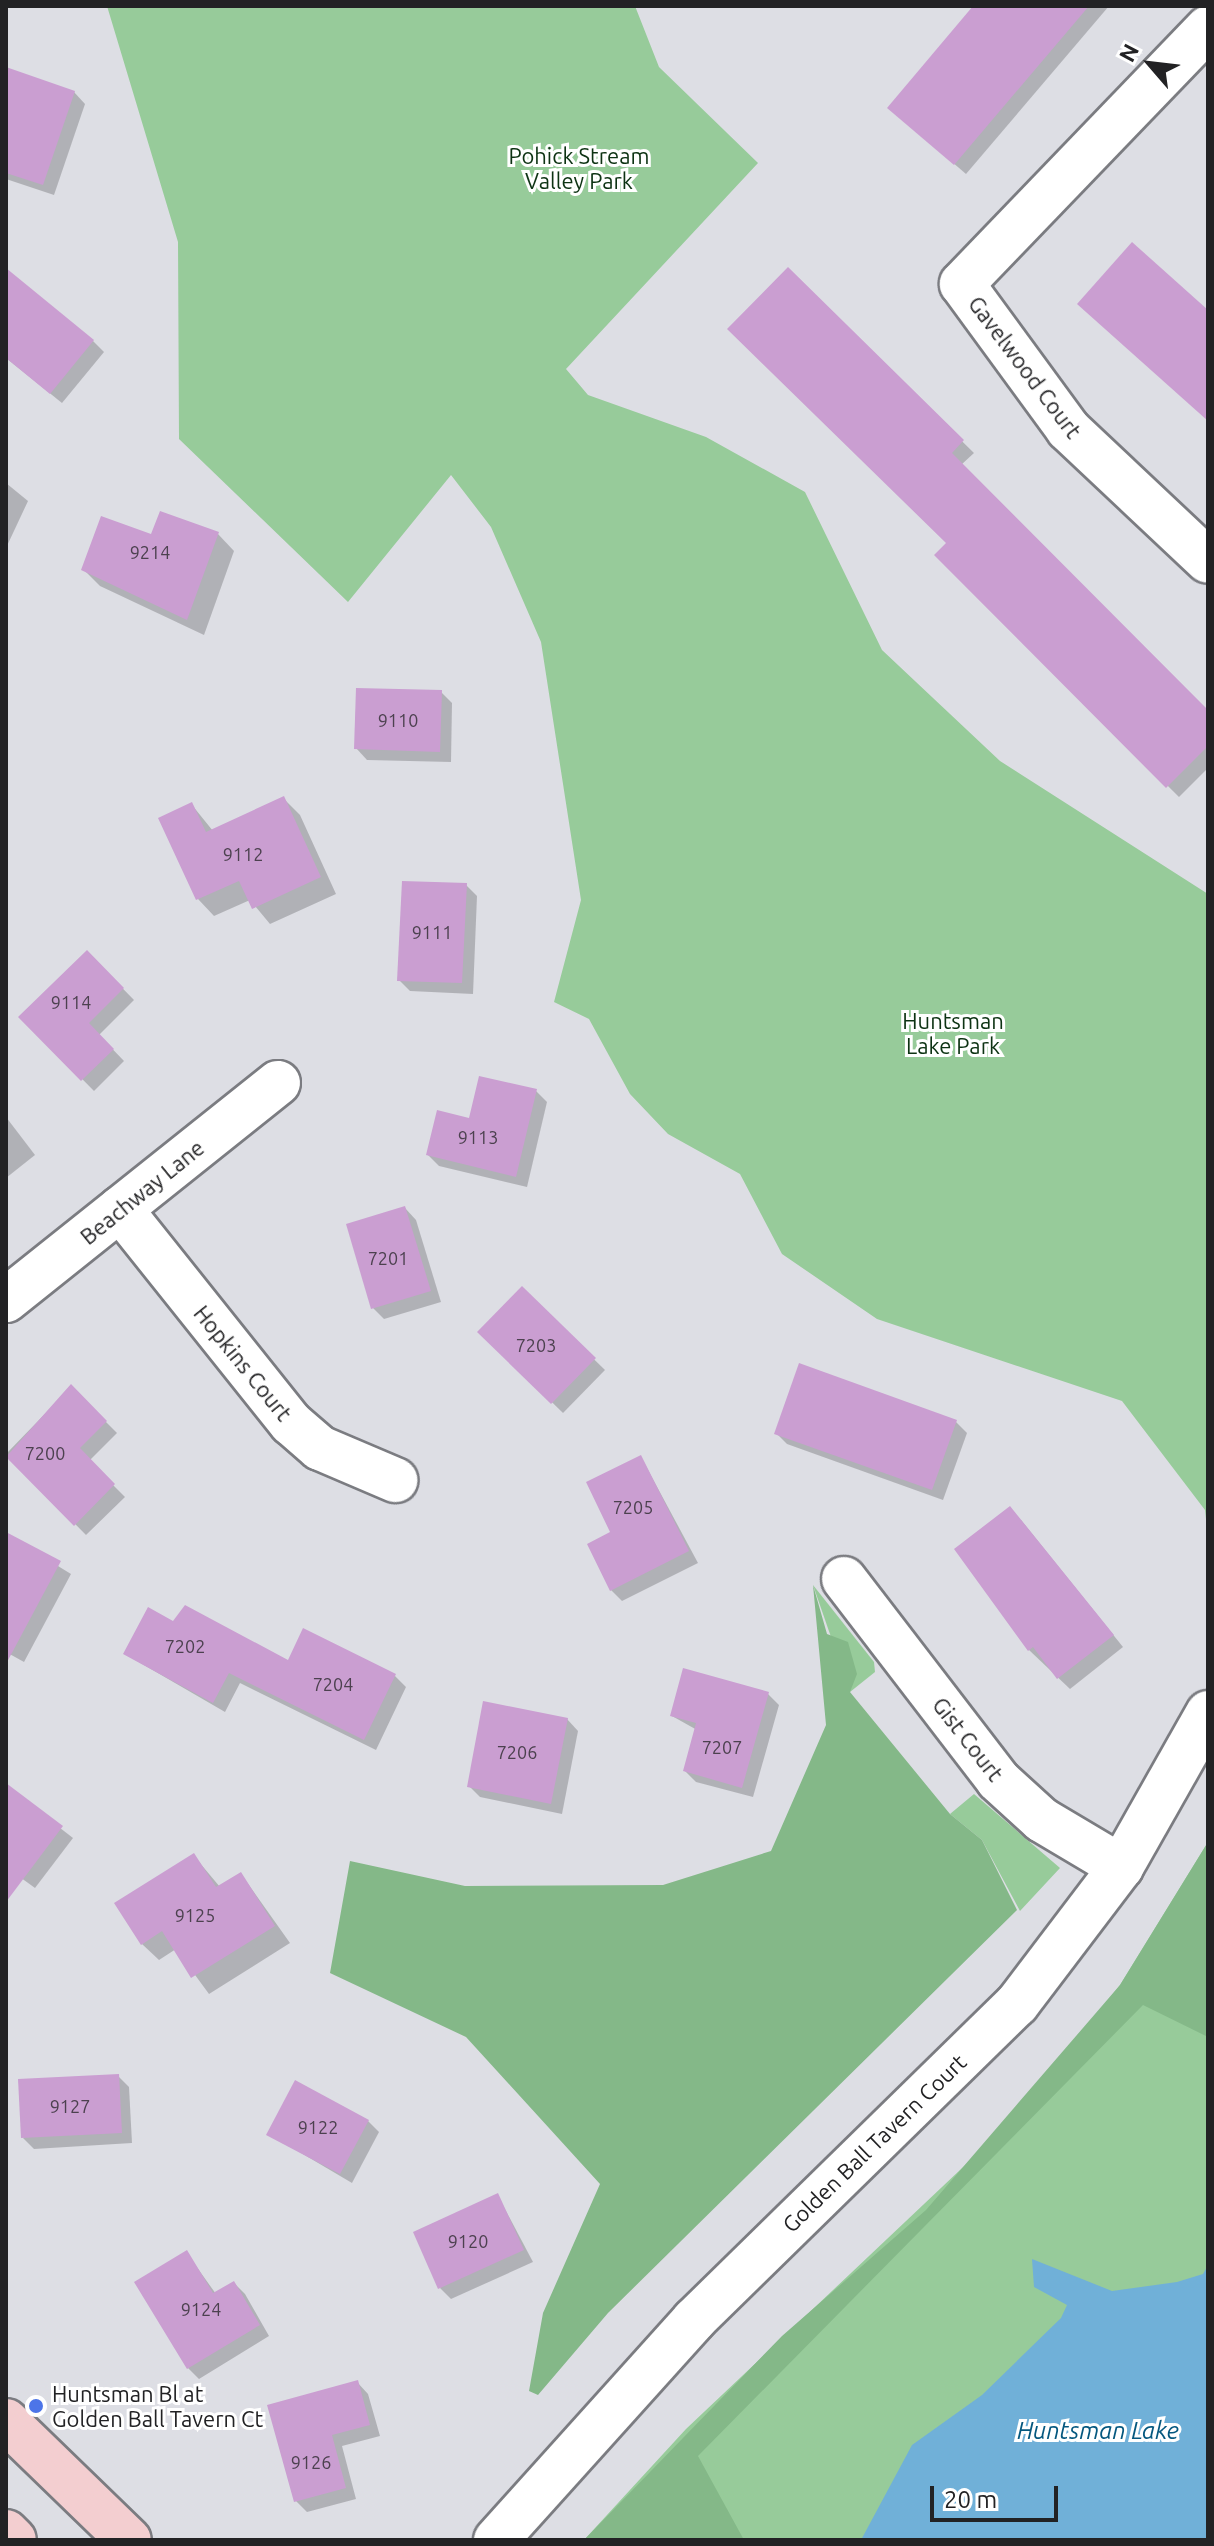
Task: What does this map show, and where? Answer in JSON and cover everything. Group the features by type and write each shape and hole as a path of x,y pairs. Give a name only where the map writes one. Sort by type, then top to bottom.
{"street":[{"name":"Gavelwood Court","path":"1208,28 962,284 1068,429 1208,561"},
{"name":"Beachway Lane","path":"6,1300 278,1083"},
{"name":"Hopkins Court","path":"120,1209 291,1423 320,1448 395,1480"},
{"name":"Gist Court","path":"844,1579 998,1780 1042,1820 1121,1867"},
{"name":"Golden Ball Tavern Court","path":"496,2540 694,2320 1017,2004 1121,1867 1208,1713"},
{"path":"6,2421 129,2540"},
{"path":"6,2532 14,2540"}],"green space":[{"name":"Huntsman Lake Park","path":"107,6 635,6 659,67 758,163 566,369 588,395 706,437 805,492 882,650 1000,761 1208,894 1208,1537 1205,1510 1122,1401 877,1319 782,1254 740,1174 668,1134 630,1094 589,1019 554,1002 581,900 541,642 491,527 451,475 348,602 179,439 178,242"},
{"path":"813,1585 874,1662 875,1672 850,1692"},
{"path":"813,1585 827,1634 848,1642 857,1674 850,1692 950,1814 982,1840 1017,1910 608,2313 538,2395 529,2391 543,2313 600,2184 466,2037 330,1973 350,1861 465,1886 663,1885 771,1851 826,1725"},
{"path":"974,1794 1060,1868 1020,1911 982,1840 950,1814"},
{"path":"1208,1842 1208,2540 584,2540 686,2429 1015,2118 1120,1985"},
{"path":"1208,1842 1208,2037 1143,2005 698,2456 744,2540 584,2540 782,2336 926,2210 1120,1985"}],"water":[{"name":"Huntsman Lake","path":"1032,2259 1112,2291 1177,2282 1203,2274 1208,2265 1208,2540 861,2540 912,2445 982,2395 1061,2318 1067,2305 1034,2287"}],"building":[{"path":"973,6 1089,6 954,165 887,108"},
{"path":"6,67 75,91 43,185 6,173"},
{"path":"1132,242 1208,310 1208,421 1077,304"},
{"path":"788,267 964,440 952,453 1208,710 1208,746 1166,788 934,555 946,543 727,329"},
{"path":"6,268 94,340 50,394 6,358"},
{"path":"160,511 219,532 187,620 81,570 101,516 151,534"},
{"path":"356,688 442,690 440,752 354,749"},
{"path":"284,796 321,877 252,909 239,881 196,900 158,818 192,802 206,832"},
{"path":"402,881 467,883 462,983 397,981"},
{"path":"87,950 124,988 89,1023 114,1049 81,1081 18,1017"},
{"path":"479,1076 537,1089 516,1177 426,1155 437,1110 469,1118"},
{"path":"405,1206 431,1291 371,1309 346,1224"},
{"path":"522,1286 596,1358 551,1404 477,1332"},
{"path":"799,1363 957,1420 932,1490 774,1434"},
{"path":"71,1384 107,1421 80,1448 115,1484 74,1526 6,1457"},
{"path":"641,1455 689,1551 610,1591 587,1544 610,1532 586,1482"},
{"path":"1010,1506 1114,1635 1057,1679 1033,1647 1028,1651 954,1549"},
{"path":"6,1532 61,1561 6,1664"},
{"path":"185,1605 288,1660 303,1628 396,1674 364,1740 229,1673 213,1703 123,1654 148,1607 173,1621"},
{"path":"683,1668 769,1692 742,1788 683,1771 696,1723 670,1716"},
{"path":"483,1701 568,1718 551,1804 467,1787"},
{"path":"6,1783 63,1826 6,1902"},
{"path":"194,1853 216,1887 241,1872 275,1926 191,1978 162,1931 141,1945 114,1903"},
{"path":"119,2074 122,2133 21,2138 18,2079"},
{"path":"295,2080 369,2120 340,2174 266,2135"},
{"path":"498,2193 524,2250 438,2289 413,2232"},
{"path":"187,2250 213,2293 234,2281 260,2325 187,2369 134,2282"},
{"path":"358,2380 370,2425 332,2435 346,2488 294,2502 267,2405"}],"place":[{"name":"Huntsman Bl at Golden Ball Tavern Ct","path":"36,2406"}],"park label":[{"name":"Pohick Stream Valley Park","path":"579,168"}]}
